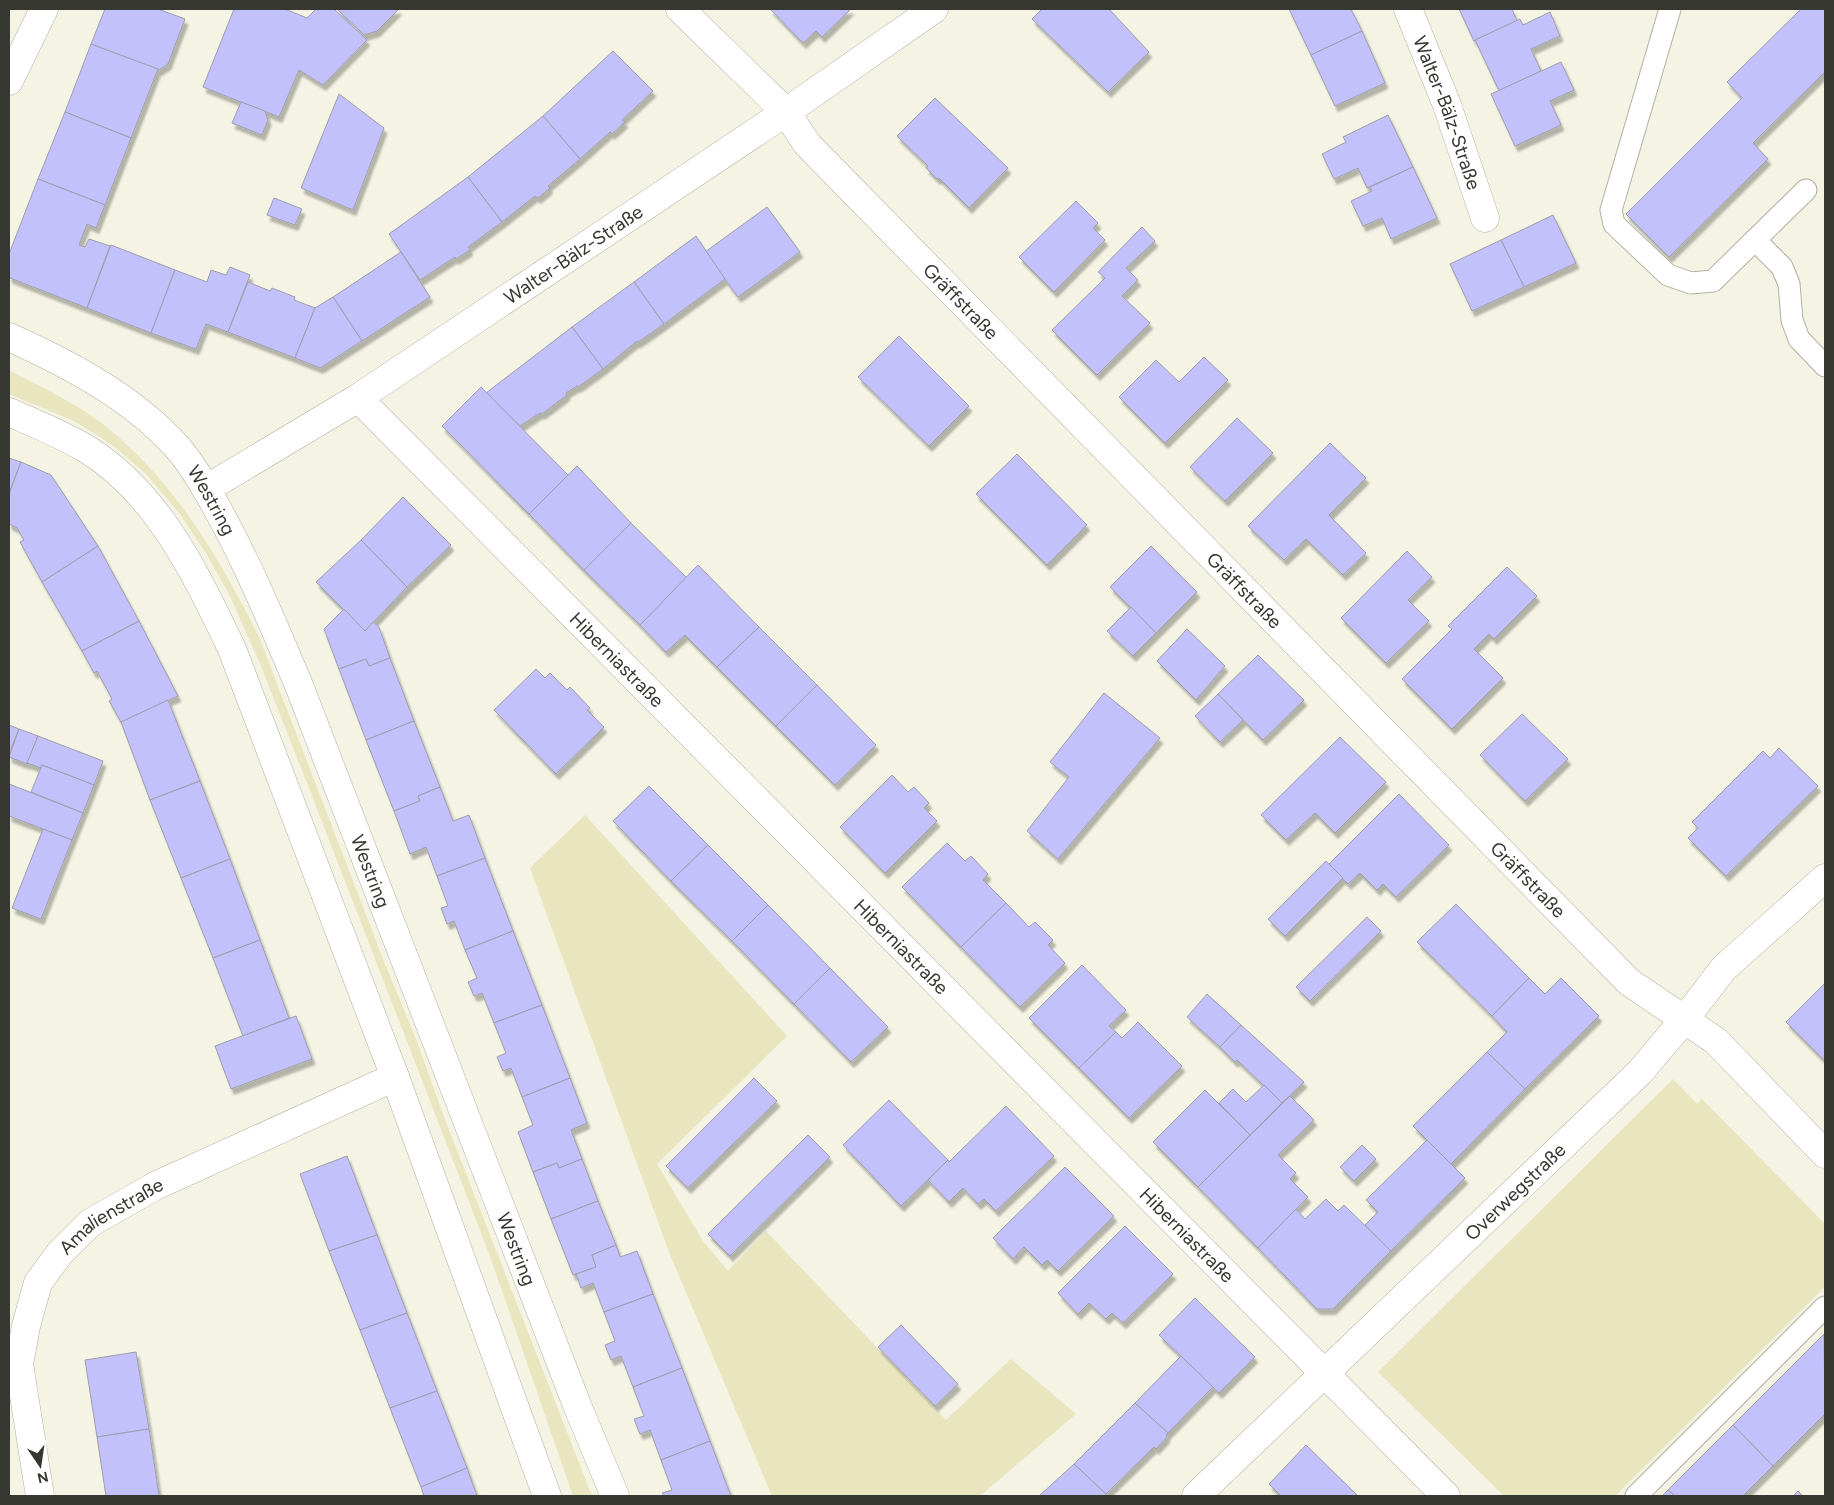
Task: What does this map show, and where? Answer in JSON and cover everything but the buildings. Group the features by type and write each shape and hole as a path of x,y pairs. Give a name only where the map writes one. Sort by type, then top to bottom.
{"street":[{"path":"9,81 44,9"},
{"name":"Gräffstraße","path":"680,9 786,112 807,144 1629,982 1716,1041 1825,1154"},
{"name":"Walter-Bälz-Straße","path":"206,488 358,398 786,112 934,9"},
{"name":"Walter-Bälz-Straße","path":"1408,9 1447,105 1485,218"},
{"name":"Westring","path":"9,337 82,373 133,408 177,447 206,488 235,540 258,587 298,683 577,1405 615,1496"},
{"name":"Hiberniastraße","path":"358,398 1446,1496"},
{"path":"9,412 85,448 110,466 136,490 162,521 200,584 232,649 396,1077 547,1496"},
{"name":"Overwegstraße","path":"1196,1496 1634,1079 1684,1020 1724,968 1825,878"},
{"name":"Amalienstraße","path":"40,1496 19,1364 26,1326 38,1283 59,1254 90,1223 155,1186 396,1077"}],"lane":[{"path":"1670,9 1611,210 1614,224 1668,274 1691,283 1713,281 1806,190"},
{"path":"1755,240 1782,267 1789,284 1792,320 1799,339 1825,366"},
{"path":"1636,1496 1825,1307"}],"shaded area":[{"path":"9,370 58,396 104,425 153,471 193,522 244,607 259,637 592,1496 573,1496 490,1256 261,666 229,594 207,555 180,514 147,475 116,448 72,420 9,394"},
{"path":"585,815 787,1036 657,1164 703,1241 728,1271 766,1231 946,1420 1011,1359 1076,1414 980,1496 772,1496 669,1252 530,868"},
{"path":"1673,1079 1697,1104 1702,1099 1825,1224 1825,1287 1615,1496 1504,1496 1378,1372"}]}
